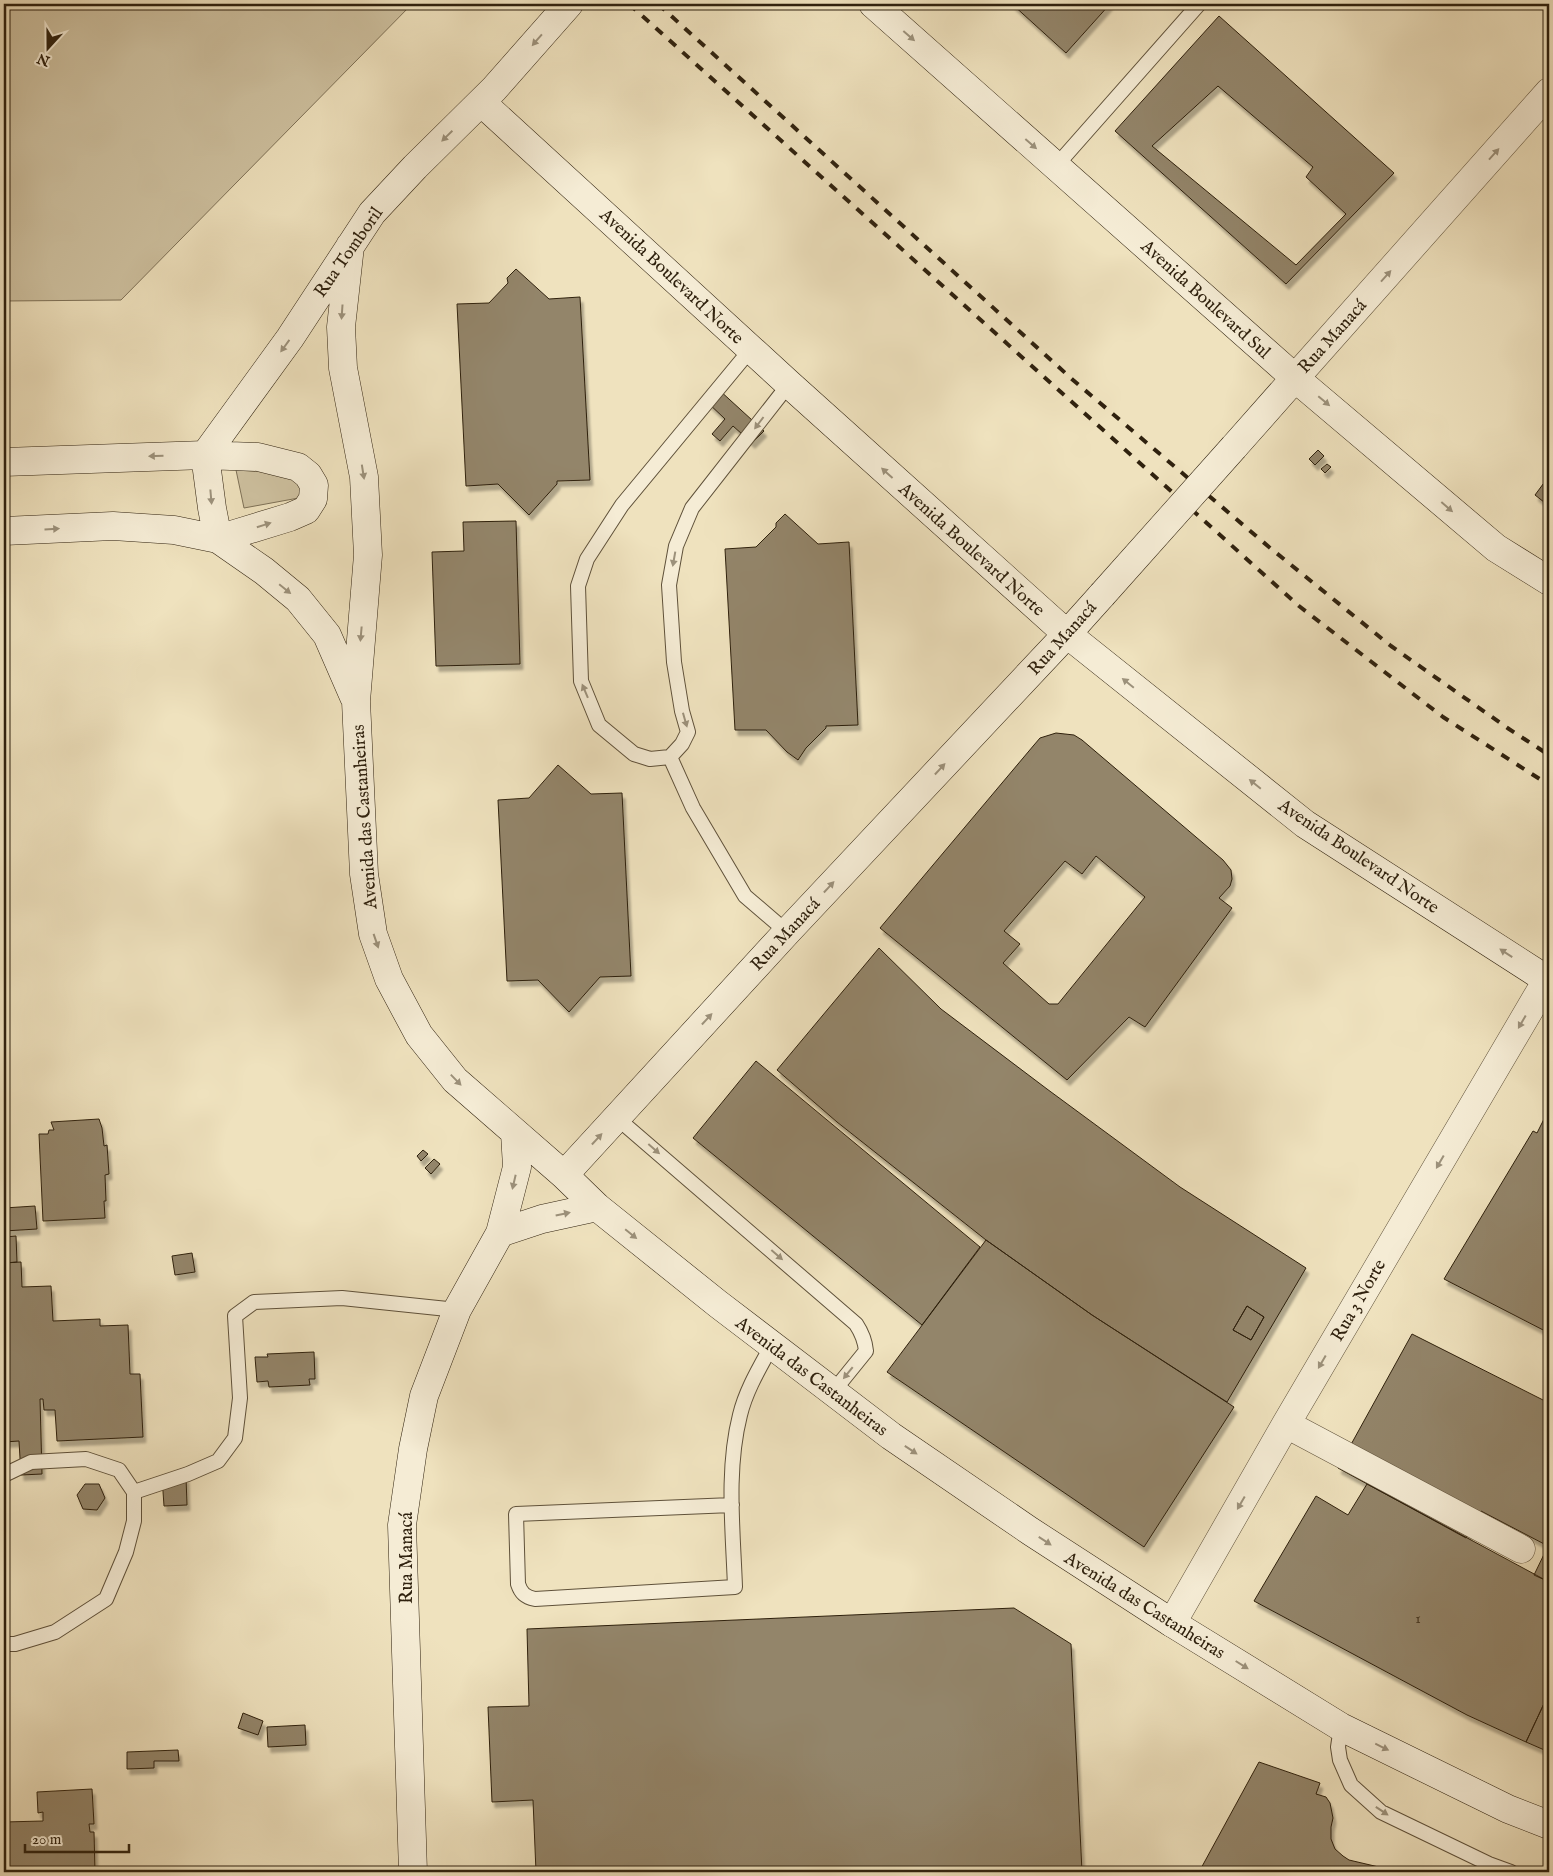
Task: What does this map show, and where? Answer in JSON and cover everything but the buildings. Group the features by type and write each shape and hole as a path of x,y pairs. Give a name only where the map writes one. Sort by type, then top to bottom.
{"street":[{"name":"Rua Tomboril","path":"205,455 290,338 372,214 415,167 488,96 569,4"},
{"name":"Avenida Boulevard Sul","path":"873,4 1295,378 1496,548 1549,581"},
{"name":"Rua Manacá","path":"564,1175 787,932 1067,634 1549,92"},
{"name":"Avenida Boulevard Norte","path":"488,96 788,384 1067,634 1305,824 1548,980"},
{"name":"Avenida das Castanheiras","path":"350,246 341,327 343,368 364,477 368,555 356,701 364,874 373,934 389,979 418,1035 455,1080 564,1175 597,1207 832,1393 891,1436 1030,1531 1341,1727 1508,1809 1549,1825"},
{"path":"4,462 205,455 258,457 298,467 308,475 314,485 313,499 306,510 218,539 205,455"},
{"name":"Avenida das Castanheiras","path":"4,531 113,526 174,530 218,539 298,599 327,635 356,701"},
{"name":"Rua 3 Norte","path":"1172,1622 1286,1424 1548,980"},
{"name":"Rua Manacá","path":"413,1872 402,1525 413,1449 424,1396 457,1310 500,1233 517,1167 515,1133"},
{"path":"500,1233 542,1219 597,1207"},
{"path":"1286,1424 1521,1549"}],"lane":[{"path":"1056,166 1198,4"},
{"path":"751,349 622,505 587,559 578,586 581,681 599,725 634,754 650,759 670,757 682,744 688,732 682,711 673,652 669,585 676,546 692,508 788,384"},
{"path":"670,757 693,808 744,896 787,932"},
{"path":"617,1118 856,1324 864,1337 866,1351 832,1393"},
{"path":"134,1492 218,1462 235,1438 240,1398 235,1316 254,1302 342,1298 457,1310"},
{"path":"732,1505 516,1514 518,1584 521,1592 527,1597 534,1599 735,1587 732,1505 734,1450 740,1414 750,1388 772,1345"},
{"path":"4,1475 32,1462 86,1459 118,1470 134,1492 134,1521 126,1552 106,1598 55,1632 15,1644 4,1644"},
{"path":"1341,1727 1338,1747 1340,1760 1351,1785 1381,1812 1511,1872"}],"shaded area":[{"path":"4,4 412,4 121,300 4,301"},
{"path":"236,470 295,473 304,497 244,508"}],"railway":[{"path":"629,4 1299,606 1443,717 1549,785"},
{"path":"658,4 1073,380 1269,547 1391,646 1549,755"}]}
